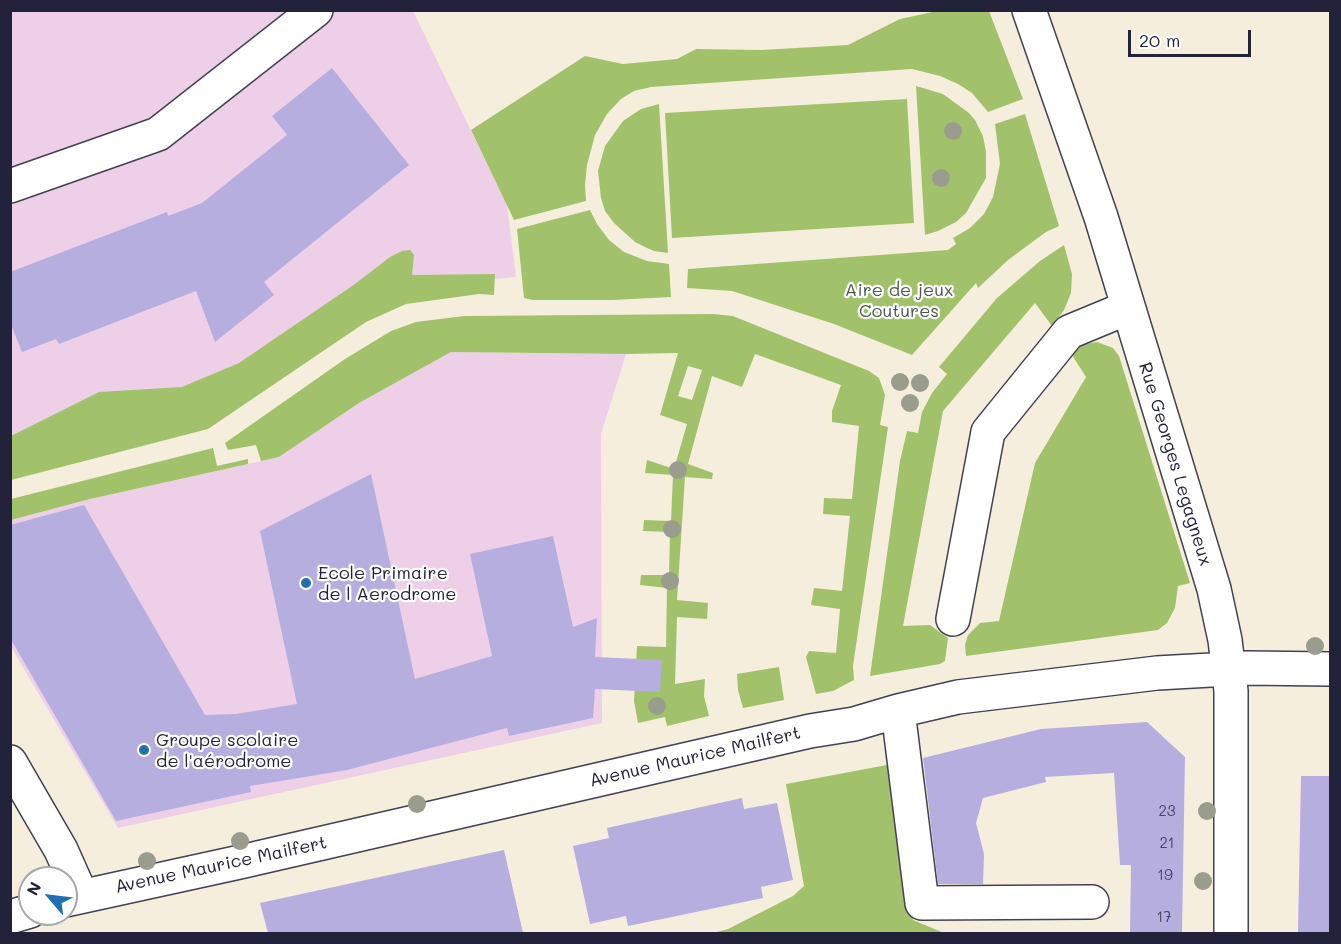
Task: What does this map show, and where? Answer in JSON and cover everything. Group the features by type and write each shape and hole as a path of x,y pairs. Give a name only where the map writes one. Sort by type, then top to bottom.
{"street":[{"path":"10,186 158,134 316,10"},
{"name":"Rue Georges Legagneux","path":"1029,10 1101,217 1214,590 1225,640 1231,712 1231,933"},
{"path":"953,619 988,432 1068,332 1127,308"},
{"name":"Avenue Maurice Mailfert","path":"78,896 240,862 969,696 1157,673 1228,669 1330,669"},
{"path":"898,711 922,903 1092,902"},
{"path":"10,762 61,850 65,866"}],"shaded area":[{"path":"11,11 413,11 507,205 516,277 361,293 192,408 11,455"},
{"name":"Ecole Primaire de l Aerodrome","path":"451,352 626,354 601,434 602,723 118,828 11,647 10,520 90,499 279,457 359,403"}],"green space":[{"path":"937,11 989,11 1023,99 988,112 972,93 958,84 940,76 912,69 651,87 634,91 621,99 607,114 595,135 587,165 586,201 514,220 471,130 585,56 623,64 677,59 696,49 762,50 848,45 900,19"},
{"path":"916,86 943,94 969,113 983,136 986,152 986,178 966,213 956,222 925,235"},
{"path":"907,99 914,223 672,238 665,113"},
{"path":"659,104 668,253 654,251 635,242 614,223 605,211 601,198 598,171 605,146 623,121 641,109"},
{"name":"Aire de jeux Coutures","path":"1025,114 1059,226 1046,232 1008,260 978,288 976,283 912,355 834,324 732,291 687,288 688,269 948,250 956,244 953,238 970,228 984,214 993,197 1000,164 995,124"},
{"path":"590,210 609,240 624,252 647,261 669,264 671,297 613,300 524,298 517,229"},
{"path":"1064,245 1072,274 1071,293 1064,310 1052,326 1035,303 943,411 903,626 930,625 948,638 945,661 940,664 870,676 900,461 907,431 918,433 922,412 932,393 947,374 939,367 997,298 1040,261"},
{"path":"410,250 414,255 412,275 495,274 494,295 479,294 406,304 366,322 208,429 11,480 11,436 99,392 182,387 239,363 355,284 390,257"},
{"path":"712,314 733,316 869,371 879,378 885,395 880,425 888,427 853,666 854,680 833,691 816,694 806,657 809,651 836,653 840,609 811,605 814,588 842,591 850,516 823,514 824,498 852,499 859,426 832,422 832,411 841,385 755,354 742,387 712,376 688,464 713,473 712,479 685,477 677,600 708,603 707,619 677,617 675,684 705,679 704,696 709,716 667,726 665,717 638,723 634,701 637,646 666,647 667,588 640,585 641,575 669,575 670,532 643,531 644,520 671,521 673,475 645,473 647,460 674,469 687,424 660,415 678,353 451,352 359,403 279,457 261,461 256,445 228,450 225,443 345,359 391,331 416,322 464,316","holes":["688,366 702,370 692,400 678,396"]},
{"path":"1097,342 1113,348 1119,356 1190,583 1178,586 1175,608 1167,623 1158,630 966,656 965,645 968,635 980,623 999,621 1035,463 1086,377 1072,355 1077,348"},
{"path":"213,448 217,466 248,459 248,464 90,499 11,520 11,499"},
{"path":"779,667 784,700 743,708 737,674"},
{"path":"892,764 913,920 944,933 709,934 728,929 793,896 804,886 786,784"}],"building":[{"path":"332,68 409,165 264,282 274,295 215,342 196,291 59,344 56,339 22,352 10,322 10,272 167,212 168,216 202,203 287,135 272,116"},
{"path":"371,474 415,679 492,656 470,554 553,536 573,627 597,618 595,657 662,660 660,692 595,689 593,718 509,736 507,728 347,770 250,786 251,792 116,821 10,638 10,525 84,505 205,715 236,714 297,704 260,531"},
{"path":"1147,722 1185,757 1182,933 1130,933 1131,865 1120,865 1114,773 1045,777 1046,782 983,798 976,823 984,854 983,884 938,884 923,758 1041,729"},
{"path":"1301,776 1330,776 1330,933 1298,933"},
{"path":"742,798 744,809 777,803 793,880 761,887 763,898 628,926 626,916 590,924 573,846 609,838 607,828"},
{"path":"504,850 523,933 268,933 260,903"}],"place":[{"name":"Ecole Primaire de l Aerodrome","path":"306,583"},
{"name":"Groupe scolaire de l'aérodrome","path":"144,750"}]}
